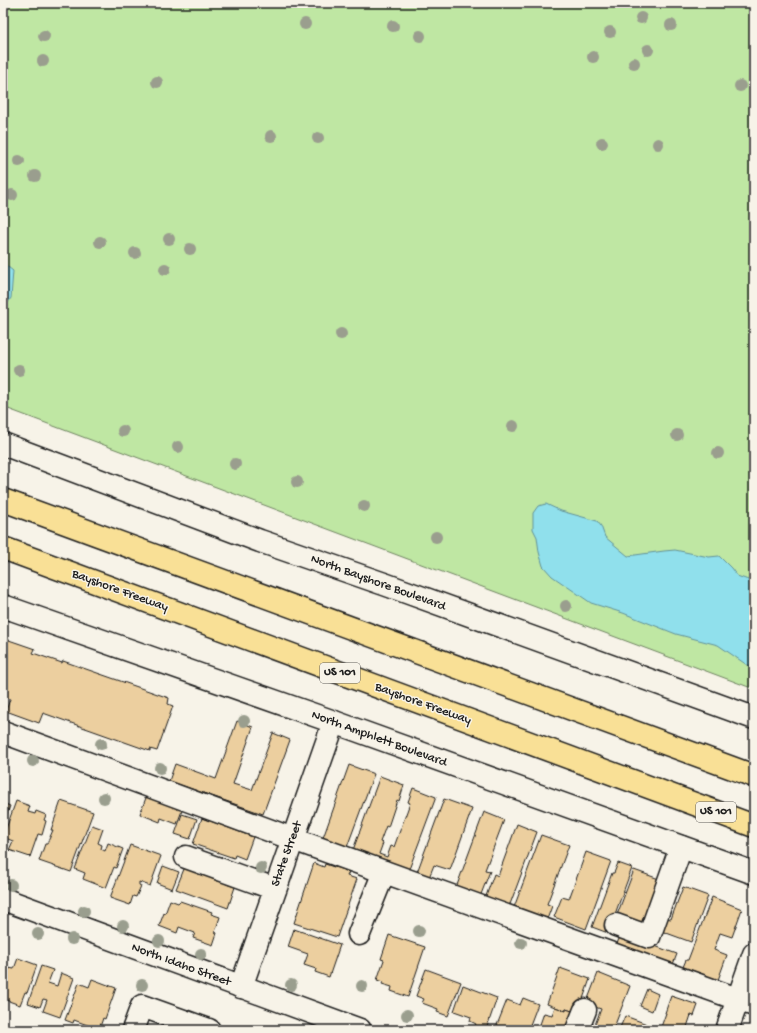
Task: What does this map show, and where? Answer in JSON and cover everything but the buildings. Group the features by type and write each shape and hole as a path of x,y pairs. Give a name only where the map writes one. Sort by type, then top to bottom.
{"highway":[{"path":"3,488 156,556"},
{"path":"3,500 754,776"},
{"name":"Bayshore Freeway","path":"3,548 754,826"}],"street":[{"name":"North Bayshore Boulevard","path":"3,444 260,541 387,585 754,718"},
{"name":"North Amphlett Boulevard","path":"3,606 334,722 754,873"},
{"name":"State Street","path":"241,986 334,722"},
{"path":"3,732 293,839 746,1002"},
{"path":"616,925 656,939 681,847"},
{"path":"186,857 275,888"},
{"path":"359,934 384,872"},
{"name":"North Idaho Street","path":"3,899 360,1030"},
{"path":"727,1030 746,1002 754,954"},
{"path":"133,1030 142,1006 209,1030"}],"green space":[{"path":"3,3 754,3 754,689 3,407"}],"water":[{"path":"3,263 13,271 11,298 3,310"},
{"path":"546,504 561,511 597,521 601,526 605,537 628,556 675,550 709,557 719,556 737,576 754,582 754,666 747,665 718,645 676,634 623,613 591,603 552,576 543,566 537,537 533,529 533,513 538,506"}]}
